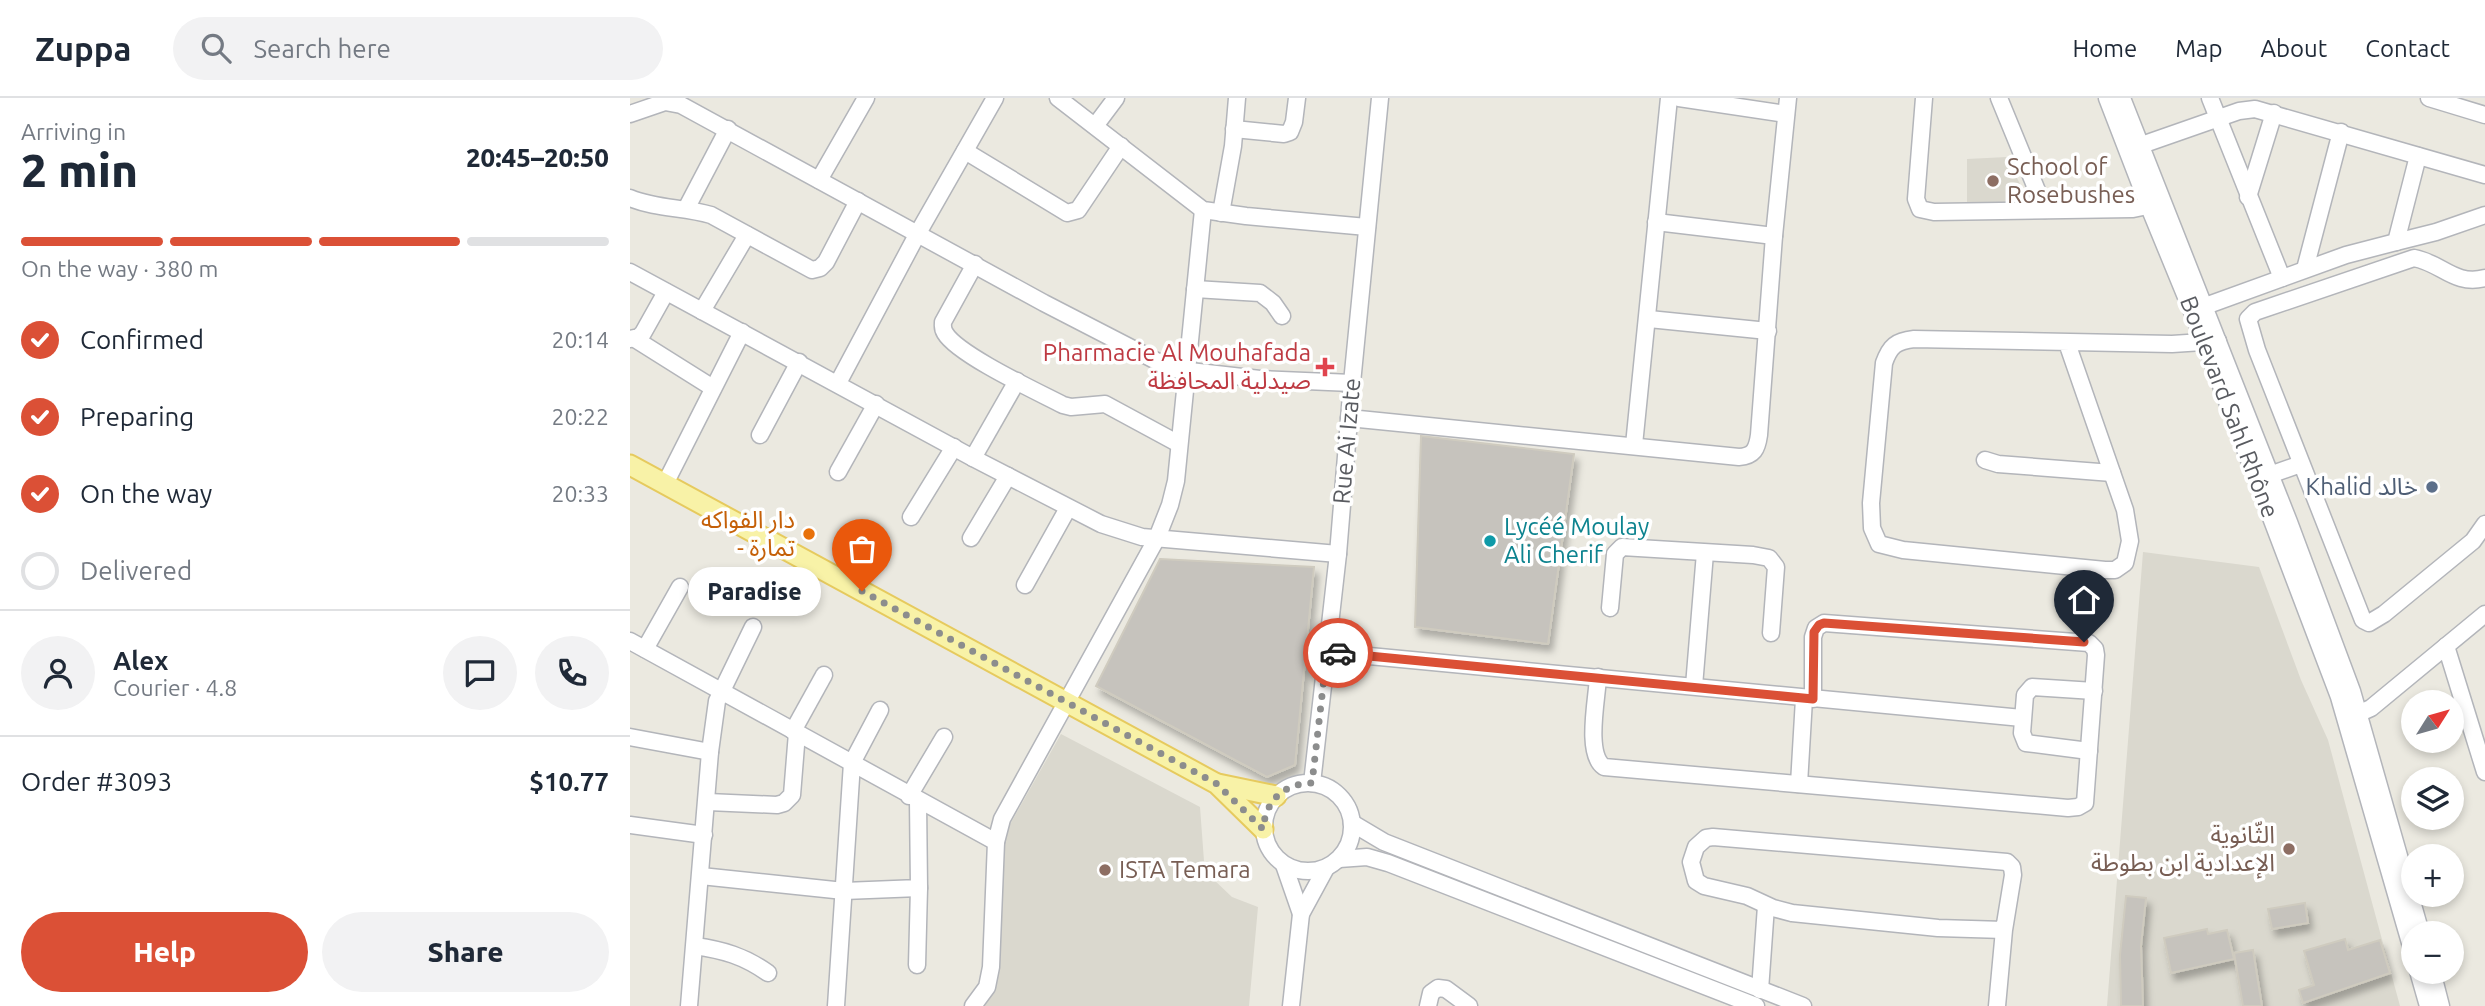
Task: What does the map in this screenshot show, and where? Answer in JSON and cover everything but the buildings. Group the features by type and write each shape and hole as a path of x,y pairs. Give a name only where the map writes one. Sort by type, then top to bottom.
{"main road":[{"path":"630,465 1217,784 1263,829"},
{"path":"1217,784 1276,796"}],"street":[{"path":"819,180 866,98"},
{"path":"838,383 918,233 995,98"},
{"path":"1058,98 1203,209 1367,228"},
{"path":"1096,126 1116,98"},
{"path":"1221,213 1237,98"},
{"path":"1234,129 1284,134 1290,132 1297,98"},
{"name":"Rue Ai Izate","path":"1312,783 1338,554 1380,98"},
{"path":"1634,445 1649,319 1669,98"},
{"path":"1349,418 1739,457 1752,454 1756,450 1759,435 1787,106 1679,98"},
{"path":"1924,98 1916,199 1917,207 1924,211 2045,210 2156,205"},
{"path":"2000,98 2045,210"},
{"name":"Boulevard Sahl Rhône","path":"2107,98 2134,147"},
{"name":"Boulevard Sahl Rhône","path":"2122,98 2134,147 2264,477 2353,716"},
{"path":"2210,98 2282,278"},
{"path":"2429,98 2462,103 2485,115"},
{"path":"630,114 666,102 681,104 1159,363 1186,372 1352,383"},
{"path":"2134,147 2247,109 2263,109 2485,175"},
{"path":"2248,197 2274,113"},
{"path":"686,209 728,130"},
{"path":"2305,269 2341,132"},
{"path":"965,151 1067,213 1073,213 1078,210 1121,146"},
{"path":"2396,242 2418,156"},
{"path":"630,198 654,206 711,215 800,265 816,270 826,262 858,201"},
{"path":"974,1006 987,987 991,967 996,842 1002,819 1157,538 1170,505 1176,481 1203,209"},
{"path":"2198,308 2305,269 2436,232 2485,215"},
{"path":"1656,222 1774,236"},
{"path":"702,311 747,235"},
{"path":"2485,278 2456,278 2431,262 2414,258 2281,302 2249,316 2249,327 2301,464 2360,616 2366,622 2374,621 2451,560 2478,536 2485,524"},
{"path":"975,264 943,322 943,328 950,339 967,353 1063,405 1071,407 1100,404 1111,407 1179,444"},
{"path":"630,272 973,458 1068,508 1122,532 1157,538 1338,554"},
{"path":"1195,289 1260,293 1273,303 1282,316"},
{"path":"633,339 643,334 666,292"},
{"path":"1649,319 1768,331"},
{"path":"664,484 742,332"},
{"path":"633,339 713,388"},
{"path":"2067,343 2125,510 2130,541 2125,564 2115,570 1903,550 1880,544 1872,528 1871,503 1884,363 1893,344 1914,339 2172,344 2211,341"},
{"path":"760,435 799,362"},
{"path":"973,458 1017,381"},
{"path":"838,472 876,404"},
{"path":"911,517 954,447"},
{"path":"1985,460 1998,464 2112,473"},
{"path":"2264,477 2301,464"},
{"path":"971,538 1008,476"},
{"name":"Boulevard Sahl Rhône","path":"2264,477 2341,662 2353,716"},
{"path":"1025,585 1068,508"},
{"path":"1610,608 1614,560 1619,548 1631,546 1753,555 1769,558 1777,573 1771,633"},
{"path":"1694,687 1705,553"},
{"path":"680,587 637,645 996,842"},
{"path":"2353,716 2371,708 2485,614"},
{"path":"1598,677 1594,750 1598,763 1604,767 2074,808 2085,803 2095,649 2084,642 1824,623 1819,625 1814,632 1799,784"},
{"path":"689,1006 708,802 710,752 717,701 753,627"},
{"path":"2446,646 2485,772"},
{"path":"1327,652 2022,718"},
{"path":"708,802 777,805 784,803 792,795 795,732 824,675"},
{"path":"2089,751 2026,743 2022,737 2022,718 2025,695 2032,687 2094,691"},
{"path":"836,1006 852,763 880,710"},
{"path":"2353,716 2417,921"},
{"path":"2353,716 2405,921"},
{"path":"630,737 710,752"},
{"path":"917,965 919,888 914,799 944,737"},
{"path":"1291,1006 1301,914 1332,863 1347,849 1351,836 1349,810 1340,797 1327,788 1312,783 1287,788 1268,806 1263,829 1266,843 1273,855 1284,865 1311,872 1332,863 1367,858 1388,863 1758,998 1802,1006"},
{"path":"1352,823 1384,842 1758,998"},
{"path":"630,825 704,835"},
{"path":"1997,1006 2013,870 2010,864 2002,861 1713,837 1706,838 1696,847 1691,862 1692,871 1700,884 1747,896 1766,906 1792,913 1938,928 2004,930"},
{"path":"1284,865 1301,914"},
{"path":"701,876 844,891 919,888"},
{"path":"1758,998 1766,906"},
{"path":"695,946 728,951 744,957 768,973"},
{"path":"2422,984 2428,1006"},
{"path":"2435,984 2441,1006"},
{"path":"1428,1006 1431,993 1438,988 1450,992 1469,1006"}],"shaded area":[{"name":"School of Rosebushes","path":"2007,157 2029,203 1967,206 1967,159"},
{"path":"2143,552 2259,567 2301,680 2328,740 2400,1006 2107,1006"},
{"name":"ISTA Temara","path":"1061,734 1200,807 1204,861 1212,878 1232,897 1258,907 1249,1006 982,1006 1004,835"}],"way so far":[{"path":"862,591 1217,784 1263,829 1268,806 1276,796 1287,788 1312,783 1327,652 1338,653"}],"place":[{"name":"School of Rosebushes","path":"1993,181"},
{"name":"Pharmacie Al Mouhafada صيدلية المحافظة","path":"1325,367"},
{"name":"Khalid خالد","path":"2432,487"},
{"name":"دار الفواكه - تمارة","path":"809,534"},
{"name":"Lycéé Moulay Ali Cherif","path":"1490,541"},
{"name":"Paradise","path":"862,591"},
{"name":"الثّانوية الإعدادية ابن بطوطة","path":"2289,849"},
{"name":"ISTA Temara","path":"1105,870"}],"route":[{"path":"1338,653 1813,699 1813,637 1816,628 1824,623 2084,642"}]}
